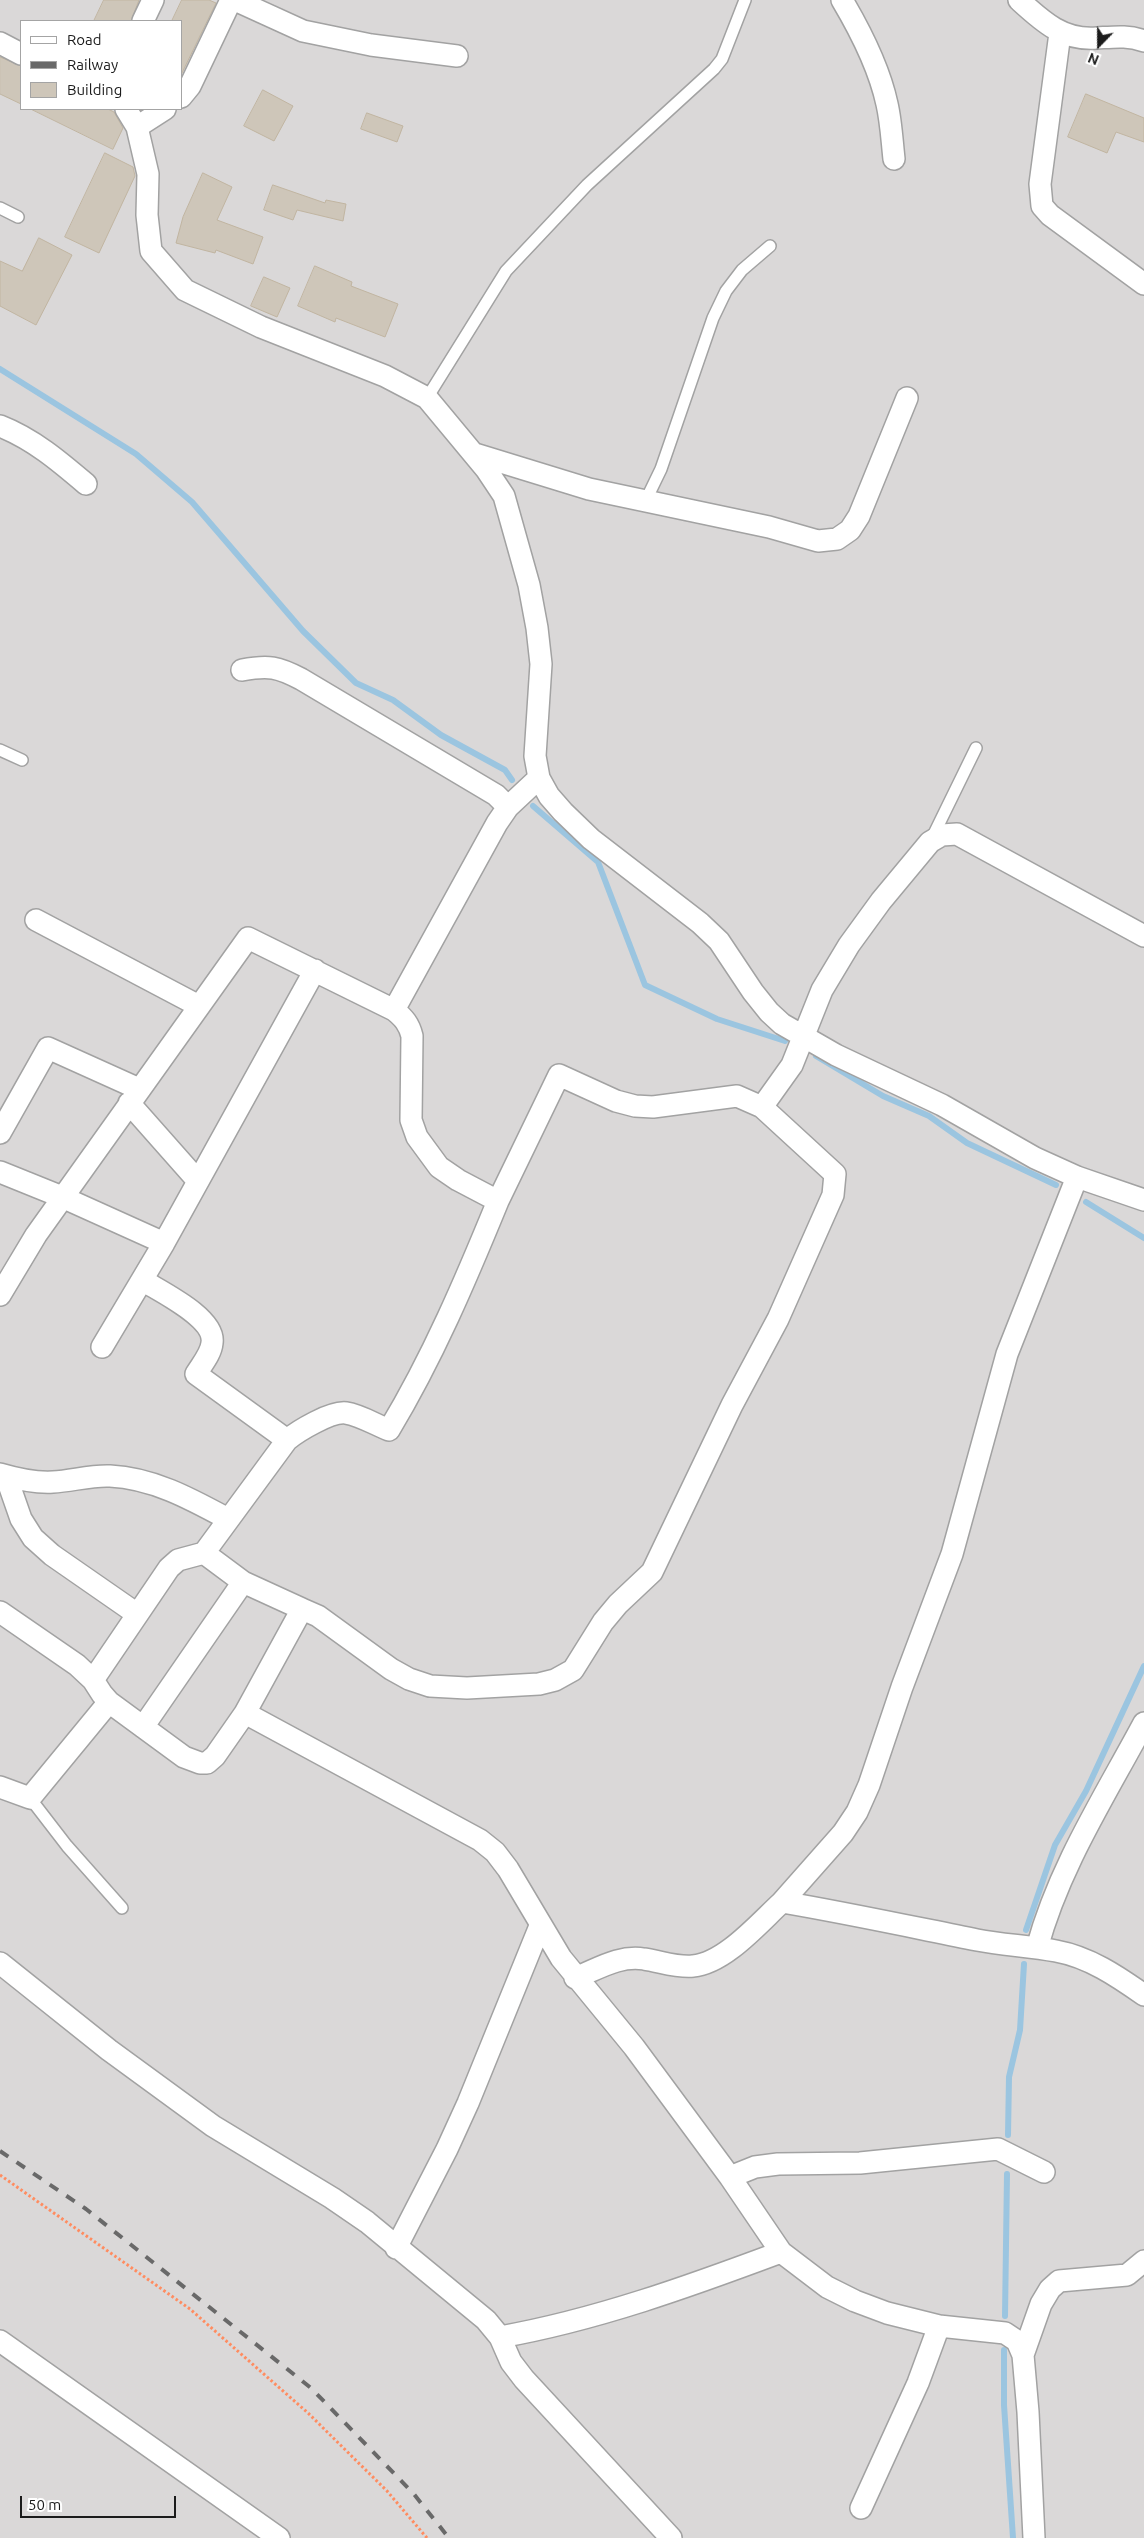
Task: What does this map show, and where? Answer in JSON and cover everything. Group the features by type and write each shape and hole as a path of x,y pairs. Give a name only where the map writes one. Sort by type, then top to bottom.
{"street":[{"path":"143,20 153,0"},
{"path":"182,96 190,86 231,0"},
{"path":"235,0 303,31 371,45 457,56"},
{"path":"842,0 865,42 878,74 888,105 894,159"},
{"path":"1019,0 1042,21 1060,33 1076,38 1120,36 1144,40"},
{"path":"1060,33 1040,184 1042,206 1059,222 1144,284"},
{"path":"0,43 20,53"},
{"path":"127,110 137,127 148,174 147,216 151,251 185,290 261,327 385,376 427,398 475,454 504,496 530,585 541,664 535,756 539,778 549,796 591,839 700,923 719,941 769,1012 782,1024 887,1080 942,1105 1035,1158 1077,1178 1144,1200"},
{"path":"137,127 163,110"},
{"path":"475,454 589,489 646,500 818,541 837,538 850,530 859,516 907,398"},
{"path":"0,426 18,433 54,456 86,484"},
{"path":"242,670 261,666 278,668 294,676 496,795 508,807"},
{"path":"394,1010 508,807 539,778"},
{"path":"762,1107 792,1065 822,990 849,945 881,901 930,842 942,835 957,834 1144,936"},
{"path":"36,920 199,1006"},
{"path":"0,1296 36,1235 62,1197 248,938 394,1010 403,1017 410,1027 412,1036 411,1120 417,1137 439,1166 458,1180 498,1201"},
{"path":"102,1346 164,1244 315,970"},
{"path":"0,1133 48,1048 134,1096 198,1181"},
{"path":"93,1680 169,1568 178,1560 204,1554 286,1440 334,1414 346,1413 389,1430 442,1331 498,1201 559,1075 616,1101 635,1106 653,1107 737,1096 762,1107 835,1174 833,1195 778,1319 732,1405 652,1572 602,1622 573,1670 555,1680 539,1684 467,1688 430,1686 409,1679 391,1669 318,1616 243,1582 204,1554"},
{"path":"0,1172 62,1197 164,1244"},
{"path":"575,1978 622,1958 642,1958 693,1966 712,1961 732,1947 782,1902 843,1833 858,1812 952,1554 1007,1354 1077,1178"},
{"path":"142,1280 198,1316 210,1330 213,1341 196,1374 286,1440"},
{"path":"3,1475 53,1482 75,1478 110,1476 140,1480 169,1489 228,1519"},
{"path":"3,1475 21,1519 33,1538 52,1555 137,1614"},
{"path":"143,1727 243,1582"},
{"path":"0,1612 77,1665 93,1680 109,1702 143,1727 192,1761 207,1763 215,1756 245,1712 302,1609"},
{"path":"0,1787 30,1798 109,1702"},
{"path":"245,1712 480,1840 495,1852 508,1869 540,1926 575,1978 634,2047 730,2178 781,2252 814,2278 855,2301 887,2313 939,2326 1005,2333 1018,2341 1022,2355 1028,2412 1034,2538"},
{"path":"1037,1948 1047,1910 1060,1878 1144,1723"},
{"path":"782,1902 979,1941 1058,1951 1087,1960 1119,1977 1144,1995"},
{"path":"396,2248 443,2158 468,2103 540,1926"},
{"path":"0,1963 162,2090 246,2148 332,2198 367,2222 396,2248 471,2307 500,2337 511,2362 524,2379 672,2538"},
{"path":"730,2178 755,2167 763,2166 805,2162 860,2163 998,2149 1044,2172"},
{"path":"500,2337 540,2330 686,2287 781,2252"},
{"path":"1022,2355 1041,2304 1050,2289 1059,2281 1127,2275 1144,2261"},
{"path":"861,2508 918,2383 939,2326"},
{"path":"0,2341 279,2538"}],"lane":[{"path":"427,398 506,271 587,185 654,122 701,82 718,64 737,27 746,0"},
{"path":"0,208 18,217"},
{"path":"646,500 661,469 713,318 726,292 742,270 770,246"},
{"path":"930,842 976,748"},
{"path":"0,750 22,760"},
{"path":"30,1798 67,1846 122,1908"}],"path":[{"path":"0,2175 190,2309 308,2412 387,2491 428,2538"}],"shaded area":[{"path":"0,0 1144,0 1144,2538 0,2538"}],"building":[{"path":"104,0 139,0 131,20 94,20"},
{"path":"182,0 209,0 216,3 182,73 182,20 172,20"},
{"path":"0,57 20,66 20,104 0,94"},
{"path":"263,90 293,106 274,141 244,126"},
{"path":"1086,94 1144,118 1144,142 1116,132 1107,153 1068,137"},
{"path":"33,110 110,110 114,112 123,128 113,149"},
{"path":"367,113 403,126 397,142 361,129"},
{"path":"105,153 133,167 135,176 99,253 65,237"},
{"path":"203,173 232,187 217,220 263,237 253,264 216,250 215,253 176,243 183,217"},
{"path":"273,185 325,203 326,200 346,204 343,221 297,210 293,220 264,210"},
{"path":"39,238 72,255 36,325 0,306 0,261 22,271"},
{"path":"315,266 352,282 351,286 398,304 385,337 336,318 335,322 298,306"},
{"path":"264,277 290,288 277,317 251,306"}],"waterway":[{"path":"0,369 136,454 192,502 303,631 356,683 393,700 441,735 505,770 512,780"},
{"path":"533,806 598,862 645,985 717,1019 785,1041"},
{"path":"816,1056 883,1096 929,1116 967,1143 1056,1185"},
{"path":"1086,1202 1144,1238"},
{"path":"1026,1930 1055,1845 1086,1791 1144,1666"},
{"path":"1008,2135 1009,2077 1020,2030 1024,1964"},
{"path":"1005,2316 1007,2174"},
{"path":"1004,2350 1004,2405 1013,2538"}],"railway":[{"path":"0,2151 86,2209 311,2388 413,2493 449,2538"}]}
